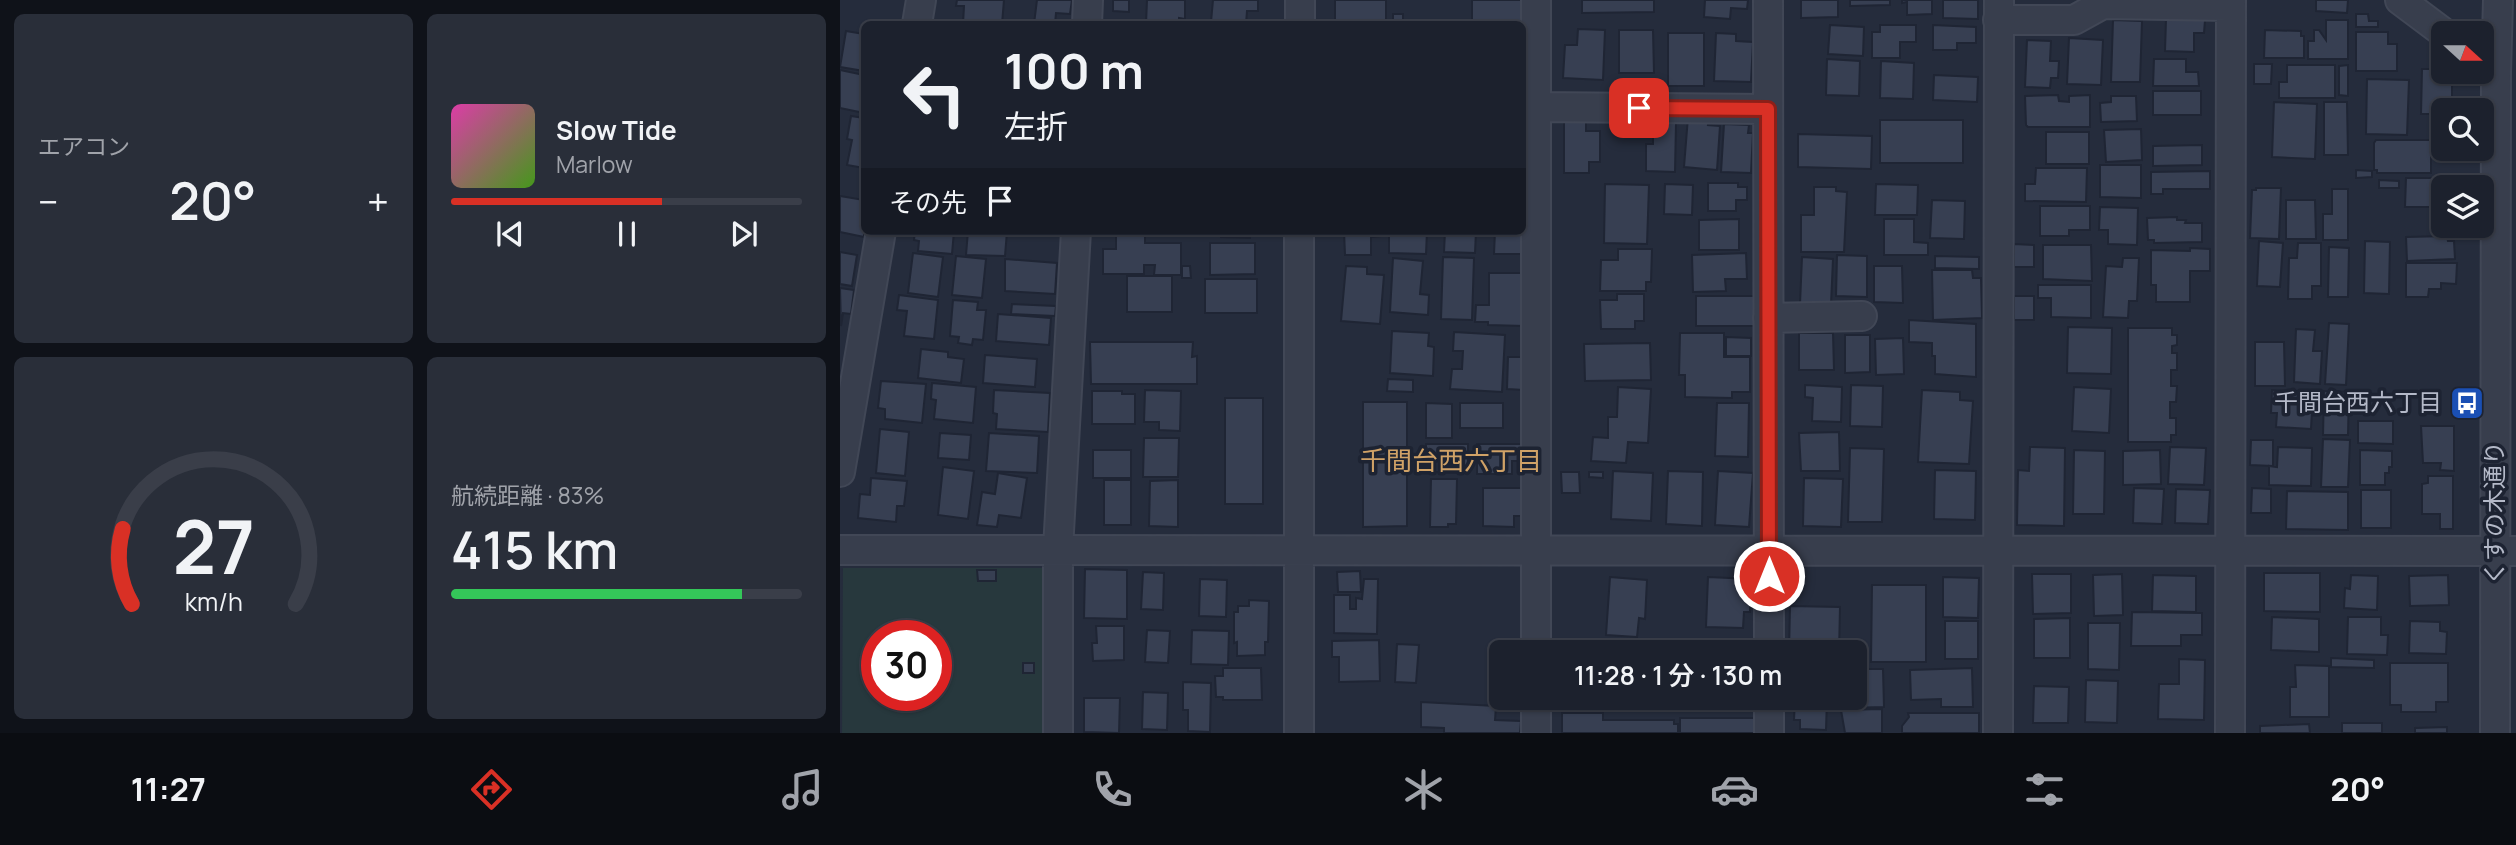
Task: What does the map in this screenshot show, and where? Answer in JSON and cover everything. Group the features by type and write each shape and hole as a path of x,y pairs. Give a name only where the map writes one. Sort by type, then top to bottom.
{"street":[{"path":"918,21 921,0"},
{"path":"1087,21 1088,0"},
{"path":"1300,0 1300,21"},
{"path":"1536,0 1536,107 1529,198 1536,640"},
{"path":"1768,0 1769,640"},
{"path":"2400,0 2431,23"},
{"name":"くすの木通り","path":"2494,733 2505,551 2498,0"},
{"path":"1998,733 1998,10 2074,20 2104,4 2231,3 2230,733"},
{"path":"1536,107 1768,109"},
{"path":"840,472 849,356 880,235"},
{"path":"1058,733 1058,549 1076,235"},
{"path":"1299,235 1299,733"},
{"path":"1768,318 1862,316"},
{"path":"840,551 2505,551"},
{"path":"1536,710 1536,733"},
{"path":"1769,710 1769,733"}],"shaded area":[{"path":"843,568 1045,568 1045,733 842,733"}],"building":[{"path":"957,0 1004,0 1002,21 963,21 964,6 956,6"},
{"path":"1037,0 1072,0 1070,14 1056,13 1055,21 1034,21"},
{"path":"1113,0 1129,0 1129,12 1113,11"},
{"path":"1147,0 1185,0 1185,19 1146,21"},
{"path":"1213,0 1258,0 1258,11 1247,11 1246,21 1211,21"},
{"path":"1335,0 1386,0 1386,21 1335,21"},
{"path":"1472,0 1525,0 1522,21 1472,21"},
{"path":"1582,0 1654,0 1654,12 1582,13"},
{"path":"1705,0 1748,0 1747,9 1731,8 1730,19 1704,17"},
{"path":"1801,0 1838,0 1838,17 1801,18"},
{"path":"1850,0 1890,0 1890,5 1850,6"},
{"path":"1902,0 1932,0 1932,14 1907,15 1907,2 1902,3"},
{"path":"1943,0 1978,0 1978,19 1943,18"},
{"path":"2316,0 2348,0 2347,13 2316,11"},
{"path":"1393,14 1403,14 1403,21 1393,21"},
{"path":"2356,14 2368,14 2369,21 2378,21 2378,27 2356,27"},
{"path":"2166,19 2205,20 2204,33 2194,33 2194,52 2165,51"},
{"path":"2113,20 2142,21 2140,82 2111,82"},
{"path":"2326,20 2348,20 2348,59 2308,59 2308,41 2314,41 2314,30 2319,30 2326,40"},
{"path":"1830,25 1864,27 1863,56 1828,54"},
{"path":"1880,25 1916,25 1916,42 1900,42 1900,58 1872,58 1872,32 1880,32"},
{"path":"1933,25 1976,27 1976,43 1957,43 1957,50 1933,50"},
{"path":"1578,29 1605,30 1603,80 1563,78 1565,45 1577,45"},
{"path":"1619,30 1653,30 1654,73 1619,73"},
{"path":"2265,30 2301,31 2301,36 2304,36 2304,58 2264,58"},
{"path":"846,31 861,34 861,70 840,67"},
{"path":"2356,32 2388,32 2388,44 2397,44 2397,71 2356,71"},
{"path":"1668,33 1704,33 1704,86 1668,86"},
{"path":"1716,33 1736,34 1736,41 1753,42 1751,82 1714,81"},
{"path":"2069,38 2103,40 2101,85 2067,84"},
{"path":"2027,40 2051,41 2050,61 2059,61 2058,78 2051,78 2050,88 2025,87"},
{"path":"1827,59 1860,61 1859,96 1826,95"},
{"path":"2154,59 2186,59 2186,72 2198,72 2199,86 2153,86"},
{"path":"1881,61 1914,63 1913,99 1880,98"},
{"path":"2254,64 2272,64 2271,84 2254,84"},
{"path":"2287,65 2335,65 2335,98 2279,98 2279,82 2287,82"},
{"path":"2348,65 2348,96 2339,95 2339,66"},
{"path":"2422,69 2431,69 2431,84 2452,84 2452,98 2431,98 2431,114 2421,114"},
{"path":"840,70 861,74 861,112 840,108"},
{"path":"1934,75 1978,77 1977,102 1933,100"},
{"path":"2367,79 2409,80 2407,135 2366,134"},
{"path":"2153,91 2201,91 2201,115 2153,115"},
{"path":"2058,95 2059,101 2069,102 2069,96 2090,95 2090,127 2026,125 2025,96"},
{"path":"2111,96 2136,96 2137,121 2101,122 2100,103 2111,102"},
{"path":"2274,102 2317,104 2315,159 2272,157"},
{"path":"2324,102 2347,102 2348,155 2324,155"},
{"path":"851,116 861,118 861,167 847,165 852,140 847,139"},
{"path":"1688,117 1709,119 1708,125 1720,126 1717,170 1684,167"},
{"path":"1880,120 1963,120 1963,163 1880,163"},
{"path":"1564,122 1586,122 1586,131 1600,131 1600,162 1589,162 1589,173 1564,173"},
{"path":"1653,122 1676,123 1675,172 1646,171 1646,144 1653,144"},
{"path":"1724,124 1749,125 1748,133 1753,133 1751,173 1721,172"},
{"path":"2141,129 2142,160 2106,162 2104,130"},
{"path":"2046,132 2089,132 2089,164 2046,164"},
{"path":"1798,134 1872,136 1871,169 1798,167"},
{"path":"2376,140 2431,140 2431,173 2377,173 2377,170 2374,170"},
{"path":"2202,145 2202,165 2153,166 2153,146"},
{"path":"2100,165 2141,165 2141,198 2100,197"},
{"path":"2036,168 2087,168 2086,202 2025,201 2025,184 2035,184"},
{"path":"2356,170 2372,171 2372,177 2356,178"},
{"path":"2210,171 2210,189 2163,189 2163,194 2151,194 2151,172"},
{"path":"2406,178 2431,178 2431,207 2405,207"},
{"path":"2379,180 2399,181 2399,188 2379,188"},
{"path":"1708,183 1738,183 1738,187 1747,187 1747,200 1736,200 1736,211 1708,211"},
{"path":"1605,184 1649,185 1647,244 1604,243"},
{"path":"1665,184 1693,185 1692,215 1664,214"},
{"path":"1876,184 1918,185 1917,215 1875,215"},
{"path":"1814,187 1836,187 1836,191 1847,192 1844,252 1801,252 1801,215 1814,215"},
{"path":"2281,188 2279,239 2250,238 2252,190"},
{"path":"2332,189 2348,189 2348,240 2323,240 2323,214 2332,214"},
{"path":"840,196 861,200 861,235 864,237 840,232"},
{"path":"1932,200 1965,201 1964,239 1930,238"},
{"path":"2286,200 2315,200 2316,239 2286,239"},
{"path":"2040,206 2090,206 2090,230 2069,230 2069,236 2040,236"},
{"path":"2100,207 2138,208 2137,245 2108,244 2108,230 2099,230"},
{"path":"2177,217 2177,220 2186,220 2185,223 2202,223 2202,242 2154,243 2154,240 2148,240 2147,218"},
{"path":"1739,219 1739,250 1699,250 1699,220"},
{"path":"1884,219 1914,219 1914,242 1928,243 1928,255 1884,255"},
{"path":"915,235 954,235 952,254 918,251 919,241 914,240"},
{"path":"968,235 1007,235 1005,256 966,255"},
{"path":"1116,235 1145,235 1145,243 1181,243 1181,275 1154,275 1155,265 1144,265 1144,274 1103,274 1103,249 1116,249"},
{"path":"1221,235 1250,235 1250,238"},
{"path":"1344,235 1380,235 1371,237 1371,255 1345,255"},
{"path":"1389,235 1427,235 1426,254 1389,253"},
{"path":"1445,235 1476,235 1475,253 1444,252"},
{"path":"1495,235 1522,235 1521,254 1494,254"},
{"path":"2406,237 2447,238 2448,241 2454,241 2455,259 2407,261"},
{"path":"2259,241 2283,243 2280,287 2257,286"},
{"path":"2365,241 2390,242 2389,294 2364,293"},
{"path":"1210,243 1255,243 1255,274 1210,275"},
{"path":"2298,243 2321,243 2321,286 2312,286 2312,299 2288,299 2289,258 2297,258"},
{"path":"2014,244 2034,245 2034,267 2014,267"},
{"path":"2043,245 2091,245 2092,281 2043,279"},
{"path":"2329,247 2349,248 2348,297 2328,297"},
{"path":"2190,248 2210,249 2210,271 2190,271 2190,302 2156,302 2156,285 2151,285 2151,250 2190,251"},
{"path":"1618,249 1652,249 1651,282 1646,282 1646,291 1600,291 1601,260 1618,260"},
{"path":"840,252 857,255 852,286 840,284"},
{"path":"913,253 943,257 938,297 908,293"},
{"path":"1746,253 1747,279 1725,279 1726,291 1693,292 1692,255"},
{"path":"1837,255 1867,256 1867,297 1836,296"},
{"path":"956,256 986,259 982,298 952,295"},
{"path":"1935,256 1979,257 1979,269 1935,268"},
{"path":"1443,257 1474,258 1472,320 1441,319"},
{"path":"1802,257 1833,259 1831,305 1800,304"},
{"path":"1393,258 1423,261 1420,294 1429,295 1428,315 1390,312"},
{"path":"2123,258 2139,258 2137,301 2129,301 2128,318 2103,317 2106,266 2122,267"},
{"path":"1005,259 1057,263 1055,294 1005,291"},
{"path":"2406,263 2457,263 2456,284 2441,283 2441,289 2429,289 2428,297 2406,297"},
{"path":"1182,266 1190,266 1191,278 1182,278"},
{"path":"1346,266 1367,267 1367,274 1384,275 1380,324 1341,321"},
{"path":"1874,266 1902,266 1903,303 1874,302"},
{"path":"1932,270 1972,270 1973,278 1981,278 1982,318 1933,320"},
{"path":"1489,273 1524,273 1524,326 1475,322 1476,305 1489,305"},
{"path":"1127,276 1172,276 1172,312 1127,312"},
{"path":"1205,279 1257,279 1257,313 1205,313"},
{"path":"2038,285 2091,285 2091,318 2051,317 2051,298 2038,298"},
{"path":"840,288 854,290 851,314 843,313 841,326"},
{"path":"1617,294 1644,294 1644,321 1635,321 1635,329 1601,329 1600,300 1617,300"},
{"path":"899,295 938,300 934,339 904,336 907,311 897,310"},
{"path":"1696,296 1754,296 1754,326 1696,326"},
{"path":"2014,296 2034,296 2034,320 2014,320"},
{"path":"953,300 978,302 977,310 986,310 983,340 973,339 972,345 958,343 959,337 950,336"},
{"path":"1012,304 1056,306 1055,316 1011,314"},
{"path":"998,314 1051,318 1049,345 996,341"},
{"path":"1909,320 1976,324 1976,377 1935,374 1932,343 1909,342"},
{"path":"2329,323 2349,324 2346,385 2325,384"},
{"path":"2068,327 2112,328 2111,374 2067,373"},
{"path":"2128,328 2172,328 2172,335 2177,335 2177,345 2172,346 2172,353 2177,353 2177,370 2171,370 2171,386 2177,386 2176,402 2170,402 2170,418 2176,418 2176,435 2171,435 2171,442 2128,442"},
{"path":"2296,329 2315,330 2313,351 2322,351 2320,384 2294,382"},
{"path":"1392,331 1429,333 1428,346 1434,347 1433,376 1390,373"},
{"path":"1454,332 1505,335 1502,392 1450,389 1452,369 1462,369 1463,351 1453,351"},
{"path":"1680,333 1724,333 1724,357 1750,357 1750,392 1732,392 1732,398 1685,397 1685,375 1679,375"},
{"path":"1799,333 1833,333 1834,370 1799,370"},
{"path":"1845,335 1870,335 1870,372 1845,373"},
{"path":"1726,337 1751,338 1751,356 1726,356"},
{"path":"1903,338 1904,374 1876,375 1875,339"},
{"path":"1090,342 1193,342 1192,357 1197,356 1197,384 1091,384"},
{"path":"2255,342 2284,342 2285,386 2255,386"},
{"path":"1650,343 1651,380 1585,381 1584,344"},
{"path":"921,349 948,352 948,357 964,359 961,383 918,378"},
{"path":"985,355 1037,359 1035,387 983,383"},
{"path":"1508,357 1525,357 1524,390 1507,389"},
{"path":"1388,379 1413,380 1413,392 1387,391"},
{"path":"881,381 926,384 922,423 885,419 885,409 878,408"},
{"path":"932,383 976,387 973,423 934,419 936,400 931,399"},
{"path":"1805,385 1842,387 1841,422 1812,421 1813,398 1805,397"},
{"path":"1851,385 1883,386 1882,427 1850,426"},
{"path":"1618,387 1651,389 1648,443 1628,442 1626,463 1591,461 1593,437 1608,438 1608,417 1617,417"},
{"path":"2074,387 2111,389 2109,433 2072,431"},
{"path":"994,390 1050,393 1048,432 996,429 997,414 993,413"},
{"path":"1145,390 1181,391 1180,431 1159,430 1159,422 1144,422"},
{"path":"1922,390 1960,392 1960,400 1973,401 1969,464 1918,462"},
{"path":"2272,390 2313,393 2311,429 2276,427 2277,413 2271,413"},
{"path":"1092,391 1135,394 1135,424 1092,424"},
{"path":"2324,391 2349,392 2348,435 2323,435"},
{"path":"1225,398 1263,398 1263,504 1225,504"},
{"path":"1363,402 1407,402 1407,526 1363,527"},
{"path":"1426,403 1452,404 1452,438 1426,438"},
{"path":"1460,403 1503,403 1503,428 1460,428"},
{"path":"1717,403 1749,403 1748,457 1715,456"},
{"path":"2358,421 2393,421 2393,444 2358,443"},
{"path":"2421,426 2454,426 2454,471 2440,470 2441,463 2423,463"},
{"path":"880,429 909,432 905,476 876,473"},
{"path":"1839,432 1840,471 1801,471 1799,433"},
{"path":"940,433 971,435 969,460 938,458"},
{"path":"989,433 1039,436 1037,473 986,471"},
{"path":"1144,438 1179,438 1178,477 1143,477"},
{"path":"2323,439 2350,440 2348,487 2321,487"},
{"path":"2251,440 2273,440 2273,466 2250,465"},
{"path":"1426,444 1468,444 1468,472 1426,472"},
{"path":"1477,444 1522,444 1522,461 1512,461 1512,474 1477,474"},
{"path":"2030,447 2065,448 2064,526 2017,525 2018,470 2029,471"},
{"path":"2170,447 2206,448 2204,485 2168,484"},
{"path":"2278,447 2312,448 2311,486 2269,485 2269,466 2277,467"},
{"path":"1850,448 1884,449 1882,522 1848,522"},
{"path":"1093,450 1131,450 1131,478 1093,478"},
{"path":"2074,450 2105,451 2104,514 2073,514"},
{"path":"2160,450 2161,484 2123,485 2123,451"},
{"path":"2360,450 2392,451 2392,467 2389,467 2389,473 2385,473 2385,485 2360,485"},
{"path":"943,467 974,471 968,519 938,515"},
{"path":"1935,470 1976,471 1975,520 1934,519"},
{"path":"1613,471 1653,473 1651,521 1611,519"},
{"path":"1668,471 1703,472 1702,526 1666,524"},
{"path":"1718,471 1753,473 1749,527 1715,525"},
{"path":"1561,472 1579,472 1580,493 1562,493"},
{"path":"1589,472 1603,472 1603,478 1589,477"},
{"path":"998,473 1027,478 1021,518 999,515 997,527 977,525 982,492 995,494"},
{"path":"2428,476 2453,476 2453,529 2440,529 2440,514 2422,514 2422,484 2428,483"},
{"path":"871,478 907,481 904,506 897,506 896,522 858,518 860,494 870,495"},
{"path":"1804,478 1843,479 1841,527 1803,526"},
{"path":"1431,479 1457,479 1456,524 1430,527"},
{"path":"1104,480 1131,480 1131,525 1104,525"},
{"path":"1178,480 1178,527 1149,526 1150,481"},
{"path":"1483,488 1522,488 1522,516 1514,516 1514,527 1483,526"},
{"path":"2134,488 2164,489 2162,524 2133,523"},
{"path":"2252,488 2271,489 2271,513 2251,513"},
{"path":"2176,489 2210,490 2208,524 2175,523"},
{"path":"2361,490 2391,490 2391,528 2361,528"},
{"path":"2287,491 2348,492 2348,530 2286,529"},
{"path":"1085,569 1127,570 1127,619 1084,618"},
{"path":"977,570 996,570 996,581 978,581"},
{"path":"1360,571 1361,592 1338,592 1337,572"},
{"path":"1143,572 1164,573 1163,610 1141,609"},
{"path":"2264,573 2320,573 2320,612 2264,611"},
{"path":"2032,574 2071,574 2071,613 2033,614"},
{"path":"2122,574 2123,615 2094,616 2093,575"},
{"path":"2153,575 2196,576 2196,612 2152,611"},
{"path":"2351,575 2378,576 2377,610 2344,608 2345,588 2350,589"},
{"path":"2448,575 2449,605 2410,606 2409,576"},
{"path":"1610,577 1647,580 1645,619 1639,618 1637,637 1606,635"},
{"path":"1708,577 1751,579 1750,612 1744,612 1743,628 1706,627"},
{"path":"1943,577 1979,578 1978,618 1943,617"},
{"path":"1200,579 1227,580 1226,617 1199,616"},
{"path":"1364,579 1378,579 1377,634 1334,633 1334,595 1350,595 1350,609 1356,609 1356,598 1362,599"},
{"path":"1872,585 1926,585 1926,662 1871,662"},
{"path":"1249,600 1269,601 1265,655 1237,656 1237,642 1234,643 1234,612 1238,612 1238,606 1249,606"},
{"path":"1790,606 1840,607 1839,640 1789,640"},
{"path":"2132,612 2202,613 2202,635 2181,635 2181,646 2131,646"},
{"path":"2272,617 2319,619 2319,652 2271,650"},
{"path":"2348,617 2381,617 2381,635 2388,635 2387,655 2347,654"},
{"path":"2070,618 2070,658 2034,658 2034,619"},
{"path":"1945,621 1978,621 1978,659 1945,659"},
{"path":"2410,621 2440,622 2440,631 2447,632 2446,654 2409,653"},
{"path":"2088,623 2120,623 2119,670 2088,669"},
{"path":"1096,626 1124,626 1124,660 1093,661 1092,643 1097,643"},
{"path":"1147,630 1170,631 1168,663 1145,662"},
{"path":"1192,630 1229,631 1228,665 1191,664"},
{"path":"1379,640 1380,681 1339,682 1339,657 1332,657 1332,641"},
{"path":"1397,644 1419,645 1416,683 1395,682"},
{"path":"2331,658 2374,660 2374,668 2331,667"},
{"path":"2179,659 2205,660 2204,720 2158,719 2159,684 2179,684"},
{"path":"1023,663 1034,663 1034,673 1023,673"},
{"path":"2390,663 2448,663 2448,702 2436,702 2436,712 2401,712 2401,705 2390,705"},
{"path":"2295,665 2329,666 2329,717 2290,717 2290,687 2296,687"},
{"path":"1223,668 1261,668 1262,700 1223,700 1223,697 1216,697 1215,676 1223,676"},
{"path":"1972,668 1973,707 1941,707 1941,699 1911,700 1910,670"},
{"path":"1867,669 1883,669 1884,707 1867,707"},
{"path":"2086,680 2118,681 2117,723 2085,722"},
{"path":"1183,682 1211,683 1210,732 1188,731 1188,710 1183,710"},
{"path":"2034,686 2069,687 2068,723 2033,723"},
{"path":"1143,692 1168,693 1167,730 1142,729"},
{"path":"1084,698 1120,698 1119,733 1084,732"},
{"path":"1421,702 1489,706 1489,710 1496,710 1495,720 1521,721 1520,733 1444,733 1444,728 1421,727"},
{"path":"1882,709 1882,733 1845,733 1841,710"},
{"path":"1794,710 1827,710 1826,730 1800,729 1800,720 1794,720"},
{"path":"1562,713 1603,713 1603,720 1674,720 1674,724 1678,724 1678,733 1562,733"},
{"path":"1908,713 1979,713 1979,733 1902,733 1902,726 1909,717"},
{"path":"1680,718 1756,718 1756,733 1680,733"},
{"path":"2342,723 2382,723 2382,733 2342,733"},
{"path":"2309,724 2310,733 2260,733 2260,726"},
{"path":"2447,727 2447,733 2415,733 2415,728"}],"place":[{"name":"千間台西六丁目","path":"2467,403"}],"district":[{"name":"千間台西六丁目","path":"1451,461"}],"route":[{"path":"1639,108 1768,109 1769,576"}]}
